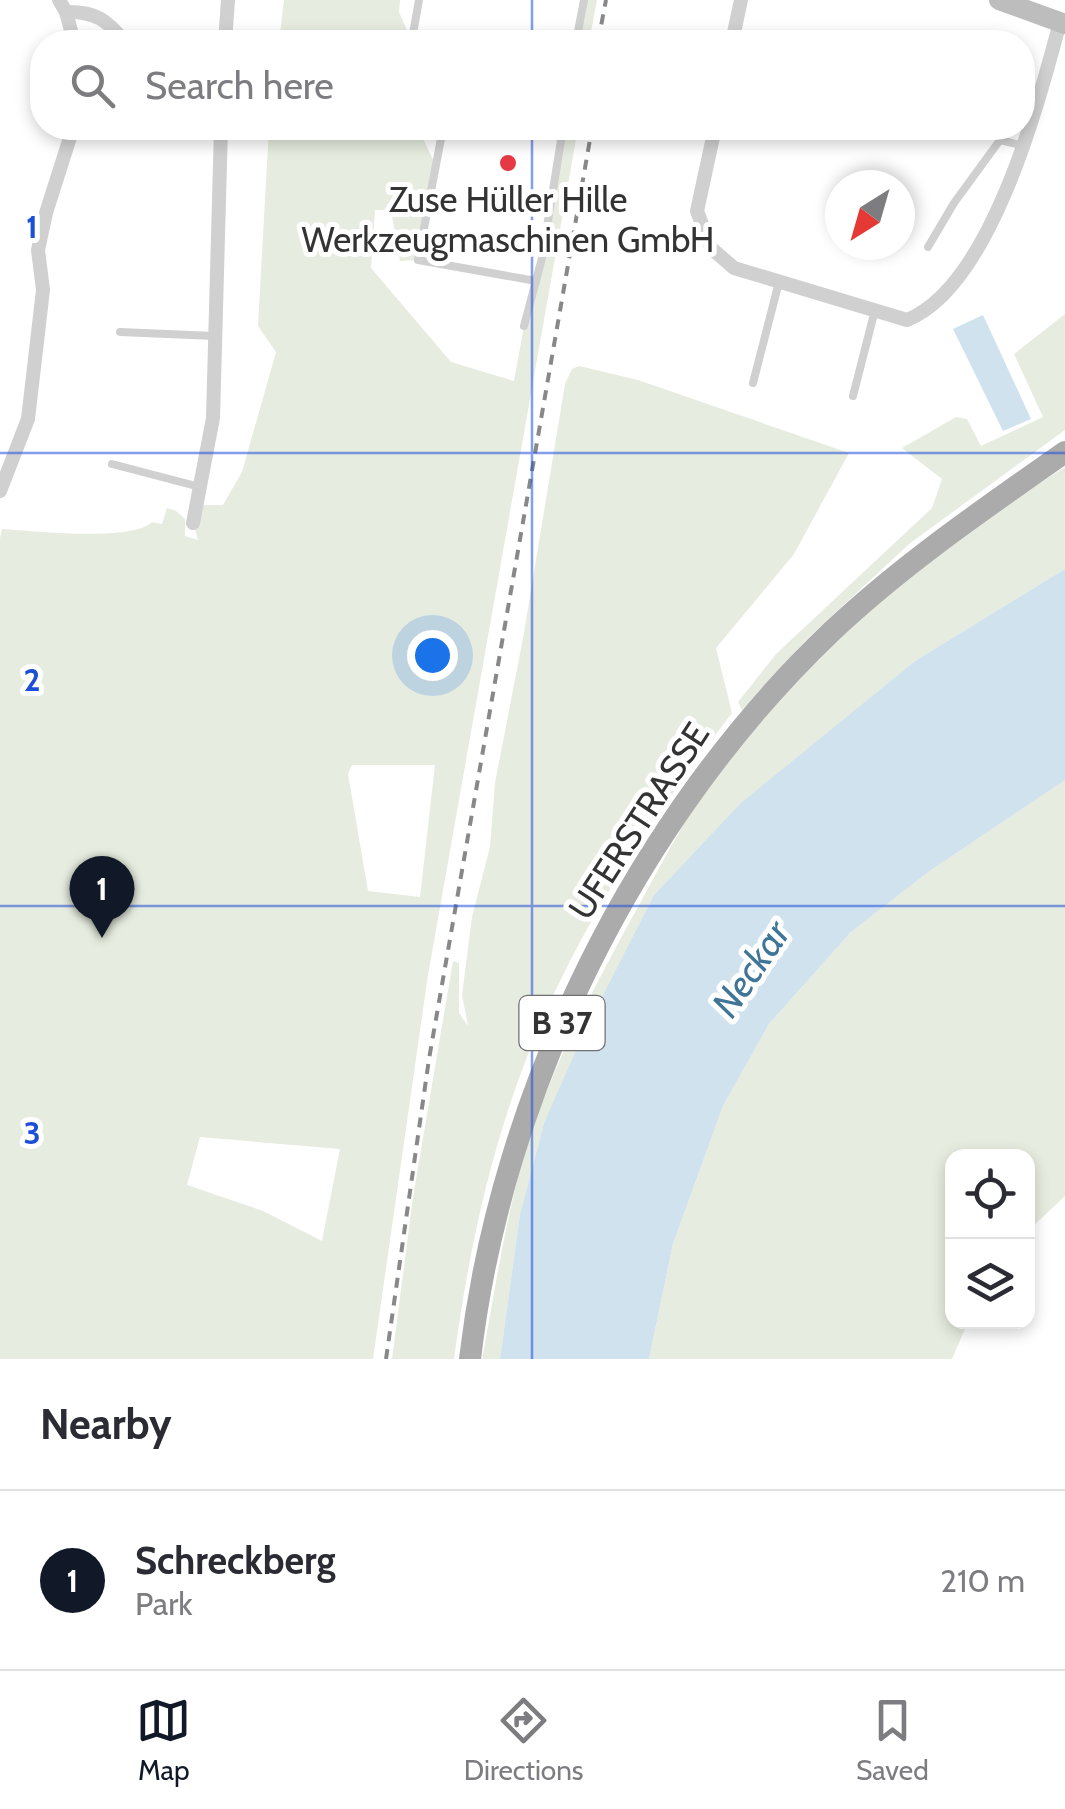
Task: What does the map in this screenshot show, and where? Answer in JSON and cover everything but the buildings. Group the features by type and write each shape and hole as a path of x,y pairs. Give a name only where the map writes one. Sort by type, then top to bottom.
{"main road":[{"name":"UFERSTRASSE","path":"470,1359 496,1224 520,1136 556,1037 587,968 638,877 744,726 832,632 942,538 1065,452"}],"street":[{"path":"226,30 228,0"},
{"path":"735,30 741,0"},
{"path":"999,0 1062,23 1035,110"},
{"path":"62,6 70,30"},
{"path":"62,6 90,12 116,30"},
{"path":"0,492 28,418 44,290 38,250 68,140"},
{"path":"193,524 213,418 222,140"},
{"path":"712,140 697,211 711,248 734,268 907,320 938,303 956,280 999,208 1026,140"}],"lane":[{"path":"414,30 419,0"},
{"path":"578,30 584,0"},
{"path":"442,140 418,260 536,281"},
{"path":"524,326 536,281 561,140"},
{"path":"928,247 1000,140 1024,146"},
{"path":"753,383 779,282"},
{"path":"853,396 874,310"},
{"path":"120,332 214,336"},
{"path":"112,464 200,486"}],"shaded area":[{"path":"284,0 400,0 399,12 407,30 280,30"},
{"path":"584,0 597,0 591,30 578,30"},
{"path":"268,140 424,140 436,166 418,260 400,261 391,210 375,210 371,268 451,362 514,381 542,258 561,140 576,140 428,975 373,1359 0,1359 2,529 81,534 124,532 152,522 162,524 167,508 185,519 185,536 198,540 193,523 197,505 223,505 242,472 276,352 258,326","holes":["352,765 435,765 420,897 368,891 348,774","200,1137 340,1149 322,1241 263,1211 187,1185"]},
{"path":"1065,314 1065,430 909,544 806,640 742,710 738,702 776,654 932,508 942,479 902,448 956,417 967,419 981,446 1043,417 1014,354"},
{"path":"579,366 638,380 849,453 794,554 716,648 732,713 656,817 614,883 541,1022 491,1168 473,1244 454,1359 392,1359 413,1197 453,961 459,963 459,1013 468,1026 462,995 472,917 490,847 495,783 565,384 572,369"},
{"path":"1065,467 1065,569 915,661 742,803 654,895 544,1123 520,1214 500,1359 482,1359 516,1185 543,1101 609,960 707,788 769,710 846,633 931,561"},
{"path":"1065,780 1065,1196 1035,1224 1035,1149 945,1149 945,1329 965,1329 952,1359 649,1359 673,1244 723,1106 769,1024 851,932 931,870"}],"water":[{"path":"983,315 1031,419 1003,431 953,329"},
{"name":"Neckar","path":"1065,569 1065,780 931,870 851,932 769,1024 723,1106 673,1244 649,1359 500,1359 520,1214 544,1123 582,1037 654,895 741,803 915,661"}],"railway":[{"path":"600,30 606,0"},
{"path":"386,1359 429,1059 590,140"}],"place":[{"name":"Zuse Hüller Hille Werkzeugmaschinen GmbH","path":"508,163"},
{"name":"Schreckberg","path":"102,938"}]}
